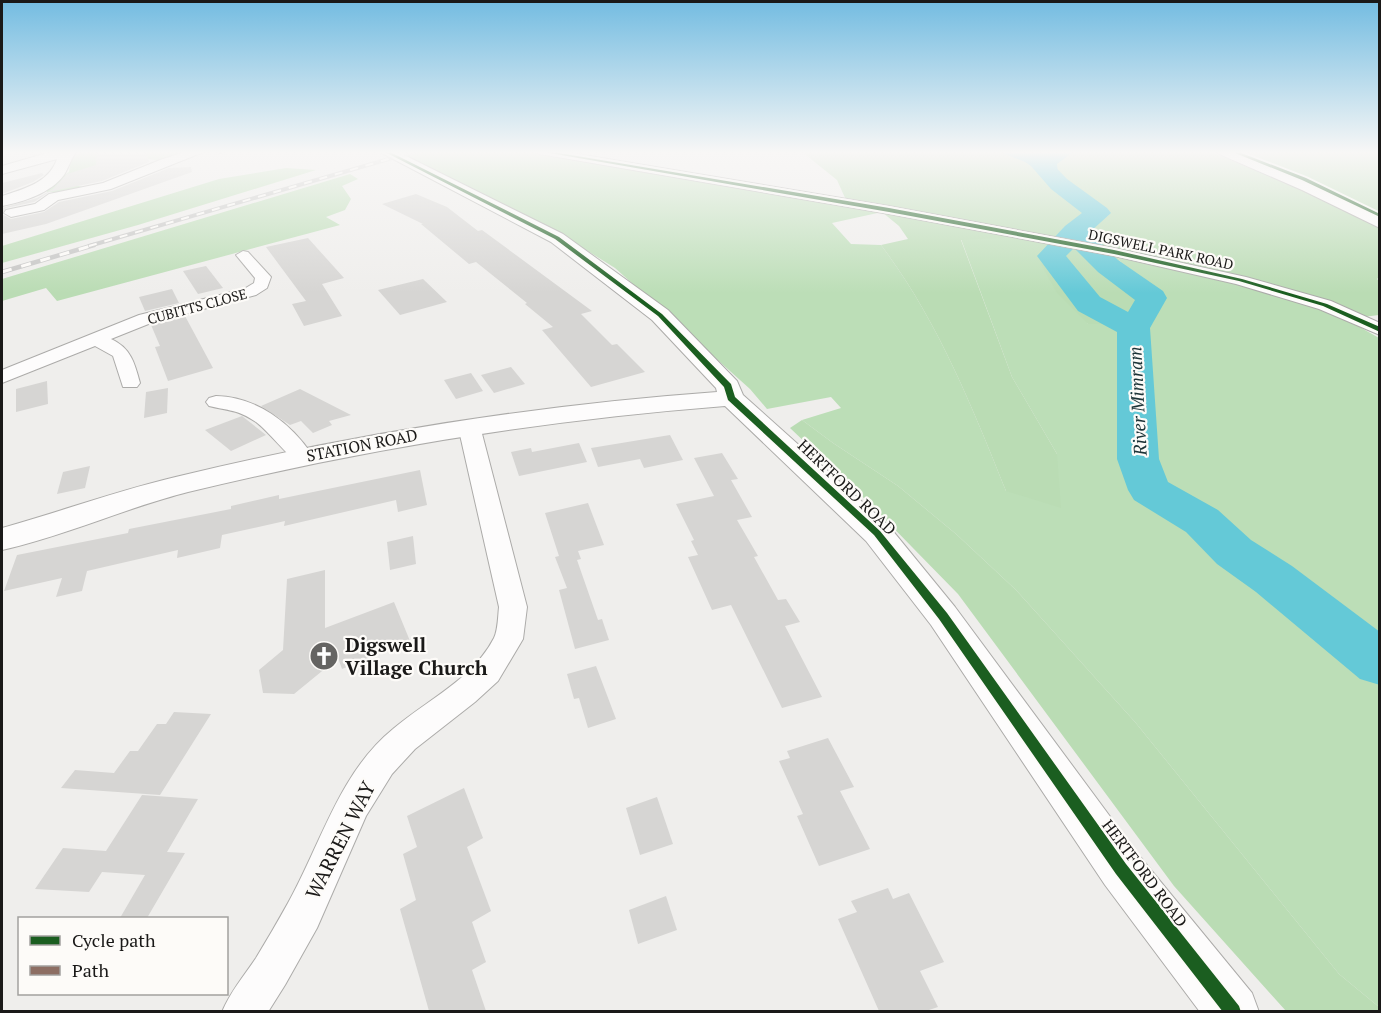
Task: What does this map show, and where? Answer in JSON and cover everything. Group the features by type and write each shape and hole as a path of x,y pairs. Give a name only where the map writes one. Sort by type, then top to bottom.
{"main road":[{"path":"1333,198 1380,222"}],"street":[{"path":"7,207 39,207 52,198"},
{"name":"HERTFORD ROAD","path":"477,198 566,244 673,327 728,386 731,398 877,533 943,616 1121,869 1233,1011"},
{"name":"DIGSWELL PARK ROAD","path":"816,198 1036,236 1240,280 1325,305 1380,330"},
{"name":"CUBITTS CLOSE","path":"2,377 145,320 201,303 244,294 257,288 261,285 263,277 243,255"},
{"path":"97,340 118,349 124,358 130,384"},
{"name":"STATION ROAD","path":"2,539 181,485 302,456 469,426 621,407 731,398"},
{"path":"216,402 233,402 252,410 292,443 302,456"},
{"name":"WARREN WAY","path":"243,1011 271,971 303,914 354,804 380,763 404,739 464,693 487,672 509,639 513,607 469,426"}],"green space":[{"path":"157,198 224,198 2,263 2,246"},
{"path":"270,198 351,199 345,210 326,217 340,225 57,301 46,288 2,301 2,279"},
{"path":"489,198 802,198 882,212 832,223 851,244 881,245 901,273 952,364 1006,491 1057,454 1012,377 961,239 1021,237 1054,244 1088,324 1127,324 1143,299 1117,256 1276,293 1337,314 1379,338 1379,1007 1339,974 1135,722 1016,590 956,534 898,486 802,420 841,408 831,397 767,409 750,389 615,268 562,235"},
{"path":"845,198 1321,198 1379,226 1379,277 1377,279 1379,281 1379,315 1363,317 1294,292"},
{"path":"1332,198 1379,198 1379,220"},
{"path":"882,212 1021,237 961,240 1012,377 1057,454 1061,508 1006,491 952,364 919,303 881,245 908,239 899,226"},
{"path":"1054,244 1117,256 1143,299 1128,324 1088,324 1057,293 1041,264"},
{"path":"802,420 898,486 956,534 1016,590 1135,722 1339,974 1379,1007 1379,1011 1286,1011 1174,886 958,594 867,501 790,428"}],"building":[{"path":"40,198 34,202 6,208 2,214 2,208"},
{"path":"77,198 118,198 46,224 2,234 2,214 11,219 44,212 59,202"},
{"path":"401,198 426,198 447,207 592,311 581,314 612,345 617,344 645,372 591,387 542,330 553,327 525,304 527,303 476,262 469,264 421,224 423,224 382,204"},
{"path":"308,238 344,278 322,284 342,316 304,326 292,304 306,301 266,247"},
{"path":"206,266 223,288 198,294 183,271"},
{"path":"423,279 447,302 400,315 378,290"},
{"path":"172,289 179,303 145,311 139,297"},
{"path":"185,316 213,368 168,381 155,347 160,346 151,325"},
{"path":"511,367 525,384 494,393 481,375"},
{"path":"471,373 483,391 456,399 444,380"},
{"path":"47,381 48,404 16,412 16,389"},
{"path":"168,388 167,413 144,418 146,392"},
{"path":"300,389 351,415 329,421 332,425 313,433 301,421 290,425 261,406"},
{"path":"242,416 266,435 231,451 205,430"},
{"path":"670,435 683,460 644,468 640,459 598,467 591,448"},
{"path":"579,443 587,462 519,476 511,452 531,448 532,452"},
{"path":"722,453 738,479 731,480 752,517 737,520 758,556 754,557 778,600 786,599 800,622 785,626 822,697 782,708 731,605 712,610 688,557 698,555 691,541 694,540 676,504 714,496 694,458"},
{"path":"90,466 85,488 57,494 63,472"},
{"path":"420,470 427,505 398,512 396,500 284,526 285,521 222,535 220,548 177,558 178,550 87,571 82,591 56,597 62,578 4,591 17,555 128,533 129,529 231,509 231,506 279,495 279,499"},
{"path":"588,503 604,545 578,551 581,559 577,560 598,620 602,619 609,640 575,649 559,590 567,588 555,557 559,556 545,513"},
{"path":"413,536 416,564 390,570 387,542"},
{"name":"Digswell Village Church","path":"325,570 325,628 394,602 410,641 342,669 338,658 294,694 263,693 259,670 283,650 287,579"},
{"path":"596,666 616,719 588,728 579,698 574,699 567,674"},
{"path":"174,712 211,714 160,795 61,788 75,770 114,773 130,751 138,751 157,724 166,724"},
{"path":"828,738 854,787 840,791 870,849 819,866 797,816 803,814 779,761 790,758 787,751"},
{"path":"464,788 483,838 467,847 491,911 472,922 486,962 472,970 486,1011 429,1011 400,909 416,900 403,854 417,847 407,816"},
{"path":"142,795 198,799 167,852 185,853 148,917 121,917 145,875 102,872 89,892 35,889 63,848 106,851"},
{"path":"657,797 673,844 640,855 626,808"},
{"path":"888,888 893,899 909,893 944,962 920,971 938,1007 926,1011 879,1011 838,919 857,912 851,901"},
{"path":"666,896 677,930 638,944 629,910"}],"waterway":[{"name":"River Mimram","path":"1074,232 1098,213 1078,198"},
{"path":"1074,232 1108,266 1152,298 1134,328"},
{"name":"River Mimram","path":"1074,232 1051,256 1089,304 1134,328"},
{"name":"River Mimram","path":"1134,328 1138,459 1150,490 1202,521 1234,552 1274,579 1380,663"}],"railway":[{"path":"89,246 253,198"},
{"path":"2,272 94,245"}],"cycle path":[{"path":"478,198 557,238 660,315 728,386 731,398 877,533 943,616 1121,869 1233,1012"},
{"path":"820,198 1114,252 1240,280 1325,305 1380,330"},
{"path":"1344,198 1380,216"}],"place":[{"name":"Digswell Village Church","path":"324,656"}]}
